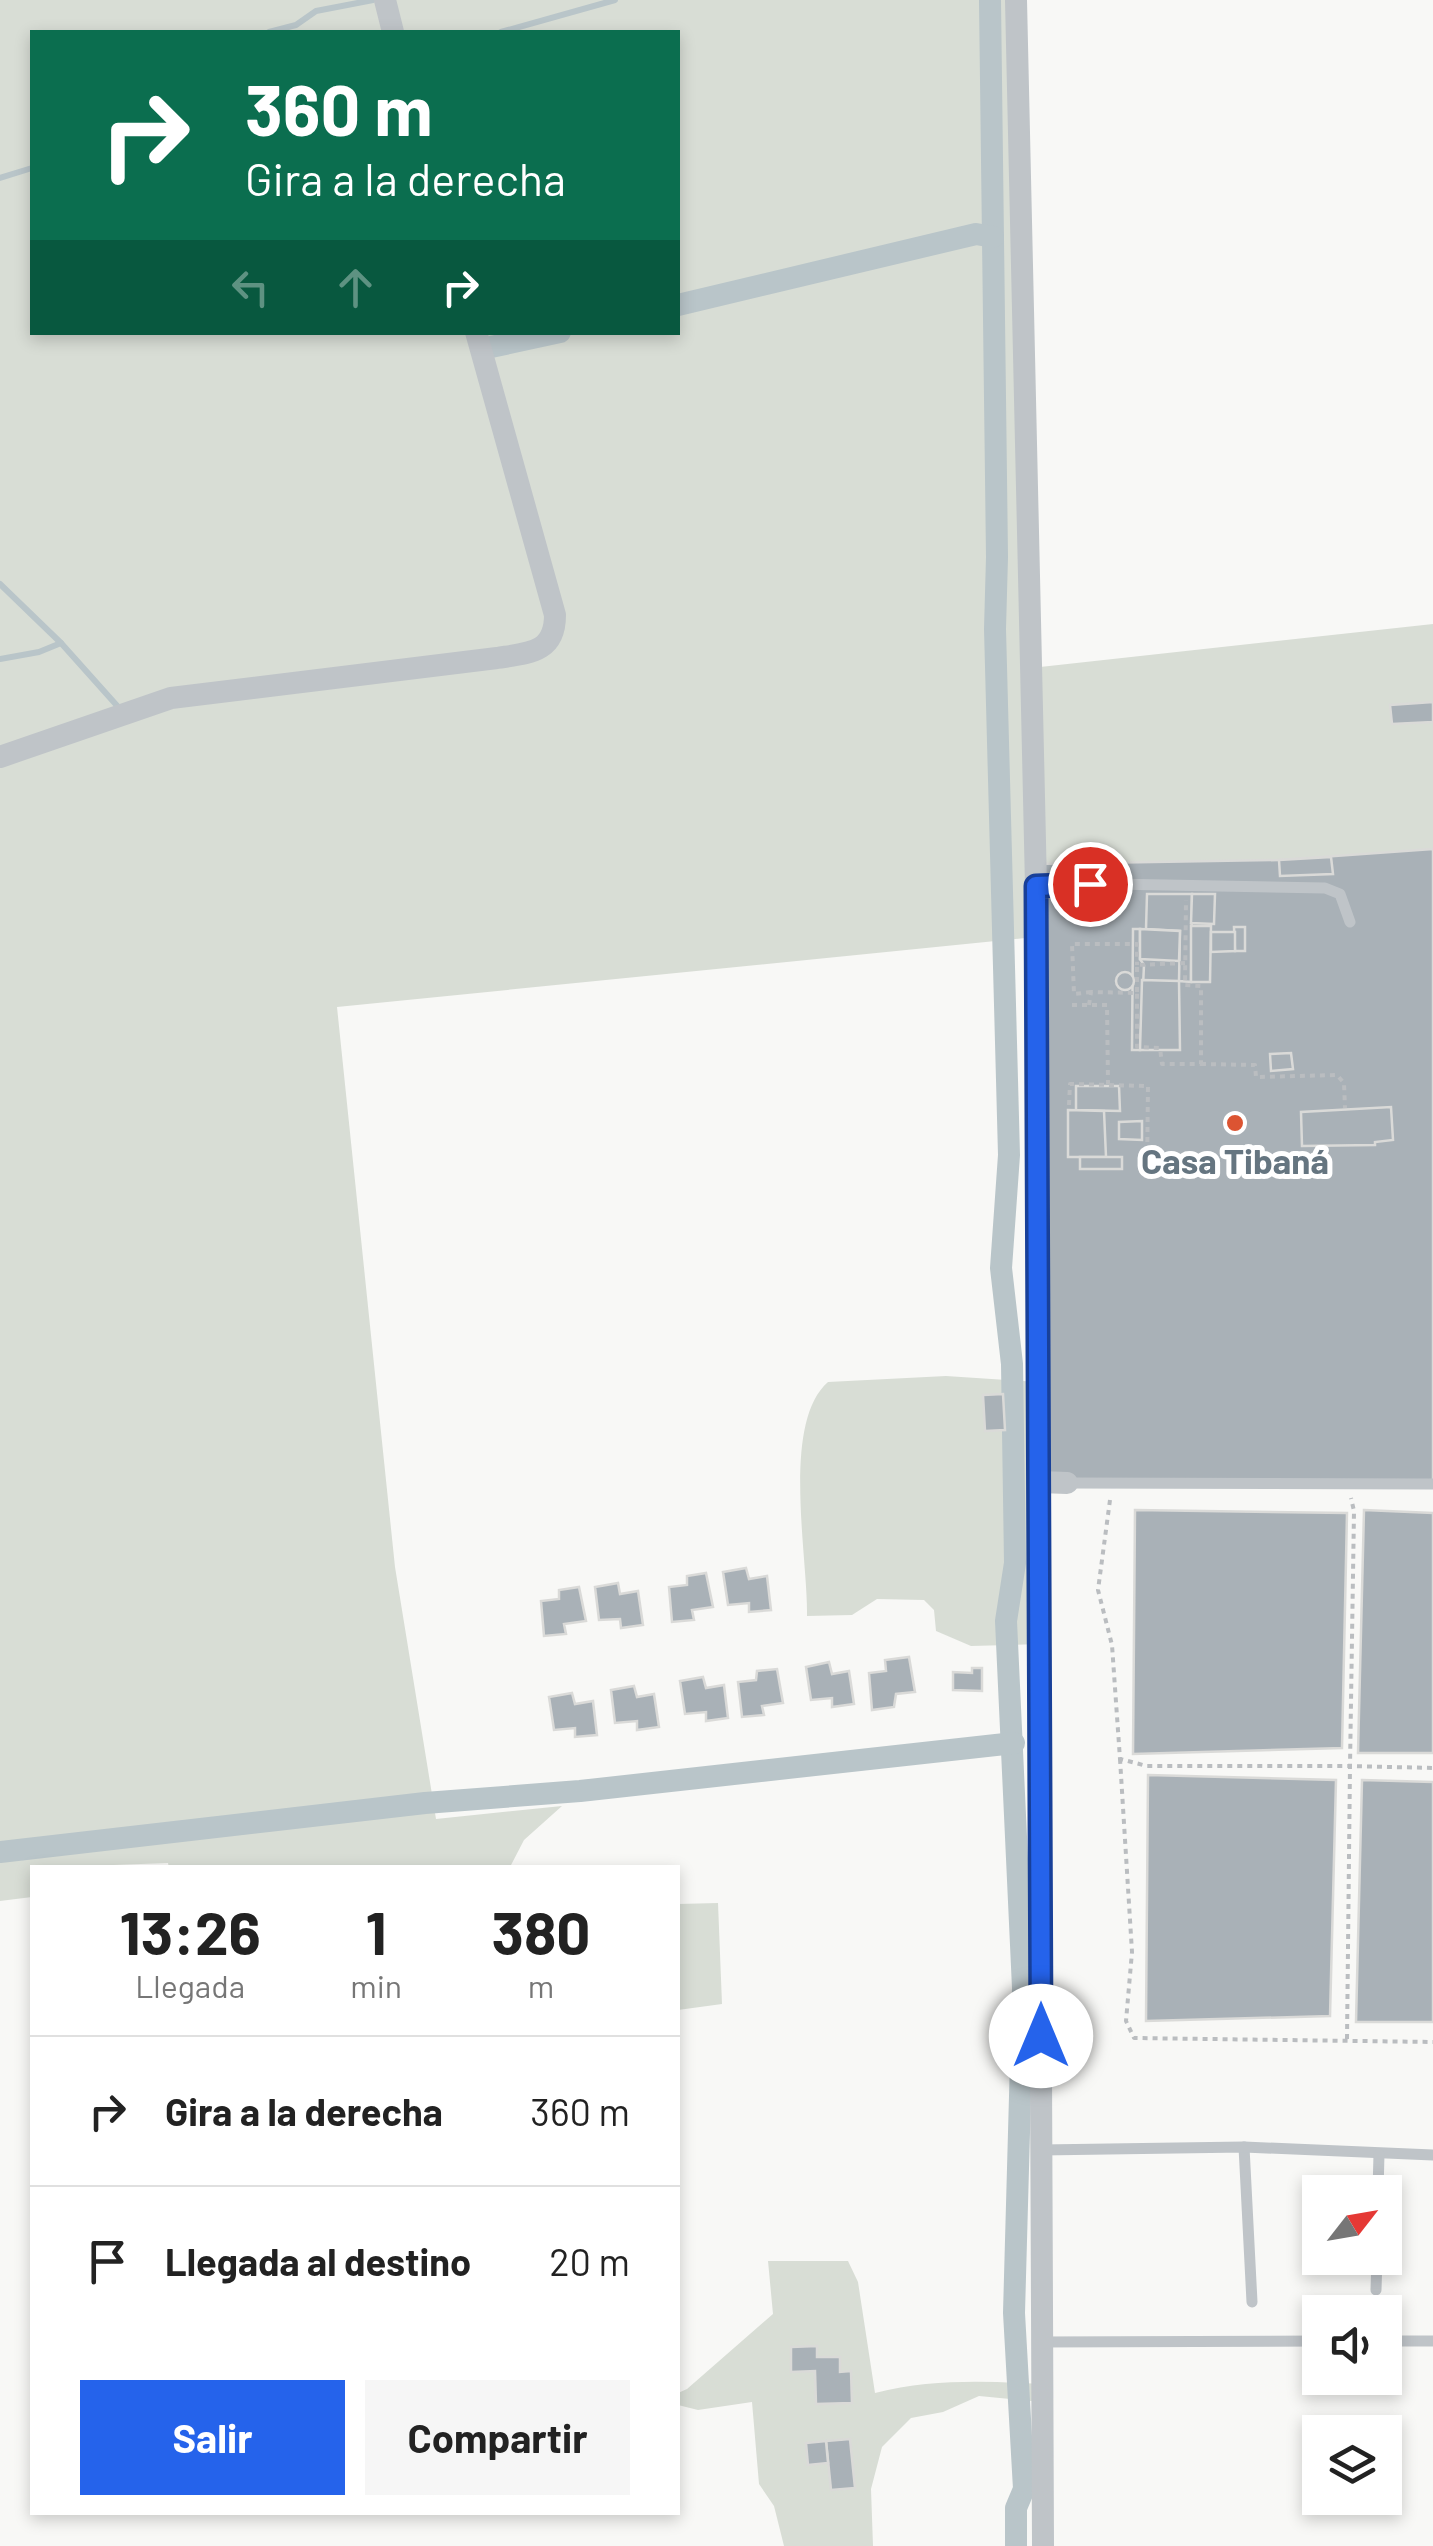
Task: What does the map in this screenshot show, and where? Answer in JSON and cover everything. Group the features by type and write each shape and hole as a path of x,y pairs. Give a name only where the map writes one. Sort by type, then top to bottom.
{"street":[{"path":"385,0 392,30"},
{"path":"1016,0 1036,886 1042,2546"},
{"path":"0,757 171,698 497,658 530,653 545,645 555,633 556,615 477,335"},
{"path":"1040,1482 1067,1483"}],"lane":[{"path":"1036,886 1325,888 1340,894 1350,922"},
{"path":"1067,1483 1433,1484"},
{"path":"1042,2150 1244,2147 1433,2155"},
{"path":"1244,2147 1252,2302"},
{"path":"1378,2175 1379,2154"},
{"path":"1376,2275 1376,2290"},
{"path":"1040,2342 1302,2341"},
{"path":"1402,2341 1433,2341"}],"path":[{"path":"1186,886 1185,985 1200,986 1201,1064"},
{"path":"1137,993 1074,994 1072,944 1137,944 1136,965 1137,993 1137,1047 1160,1048 1162,1064 1254,1065 1256,1076 1336,1075 1344,1083 1345,1108"},
{"path":"1136,965 1185,963"},
{"path":"1089,1005 1090,992"},
{"path":"1072,1005 1107,1005 1108,1084"},
{"path":"1069,1105 1070,1084 1148,1086 1147,1172"},
{"path":"1113,1483 1103,1532 1098,1590 1112,1645 1132,1952 1126,2021 1134,2038 1433,2042"},
{"path":"1346,1484 1354,1510 1347,2039"},
{"path":"1120,1759 1146,1766 1433,1768"}],"shaded area":[{"path":"0,0 1016,0 1031,668 1433,624 1433,849 1279,860 1034,864 1035,937 337,1007 395,1567 436,1819 562,1806 524,1840 511,1865 30,1865 30,1897 0,1901"},
{"path":"946,1376 1038,1382 1040,1644 971,1646 936,1631 934,1610 924,1600 877,1599 852,1615 807,1616 801,1458 814,1401 828,1382"},
{"path":"718,1903 722,2004 680,2010 680,1904"},
{"path":"768,2261 848,2261 858,2282 875,2393 937,2383 1040,2384 1041,2402 979,2396 943,2412 911,2418 882,2447 871,2489 873,2546 784,2546 774,2506 759,2484 752,2402 698,2410 680,2406 680,2392 773,2314"}],"building":[{"path":"1433,702 1433,722 1392,724 1390,705"},
{"name":"Casa Tibaná","path":"1433,849 1433,1484 1040,1482 1034,864 1279,860"},
{"path":"1331,857 1333,874 1280,876 1279,860"},
{"path":"1147,894 1192,894 1191,982 1179,981 1180,931 1146,929"},
{"path":"1192,894 1215,894 1214,924 1191,923"},
{"path":"1191,926 1211,926 1210,982 1191,982"},
{"path":"1234,927 1245,927 1245,951 1235,951"},
{"path":"1133,929 1140,929 1140,959 1144,965 1140,1050 1132,1050"},
{"path":"1140,929 1180,931 1179,961 1140,959"},
{"path":"1211,932 1235,932 1235,951 1211,952"},
{"path":"1125,972 1134,981 1125,990 1116,981"},
{"path":"1142,980 1179,981 1180,1050 1140,1050"},
{"path":"1291,1053 1293,1069 1271,1071 1270,1054"},
{"path":"1076,1086 1119,1086 1120,1111 1076,1110"},
{"path":"1391,1107 1393,1140 1375,1145 1302,1146 1301,1112"},
{"path":"1068,1110 1104,1111 1106,1157 1068,1157"},
{"path":"1142,1121 1142,1140 1119,1139 1119,1122"},
{"path":"1080,1157 1122,1157 1122,1169 1080,1169"},
{"path":"1003,1394 1005,1430 985,1431 983,1395"},
{"path":"1135,1510 1347,1513 1342,1748 1133,1754"},
{"path":"1364,1510 1433,1513 1433,1753 1358,1753"},
{"path":"746,1568 749,1579 767,1576 771,1610 749,1612 749,1603 728,1605 723,1572"},
{"path":"706,1573 713,1607 692,1610 694,1620 672,1622 669,1587 687,1585 687,1576"},
{"path":"618,1583 620,1594 638,1591 643,1625 621,1628 620,1619 599,1620 595,1587"},
{"path":"579,1587 586,1621 564,1624 566,1634 544,1636 541,1601 559,1599 559,1590"},
{"path":"909,1657 915,1692 896,1694 894,1707 872,1710 869,1673 886,1671 885,1660"},
{"path":"829,1662 832,1674 849,1671 854,1704 832,1707 832,1698 811,1700 806,1667"},
{"path":"972,1668 982,1668 982,1691 953,1690 953,1672 972,1673"},
{"path":"777,1669 783,1703 762,1706 764,1715 742,1717 738,1682 756,1680 757,1671"},
{"path":"703,1677 706,1688 724,1685 728,1718 706,1721 706,1712 685,1714 680,1681"},
{"path":"634,1686 637,1697 654,1694 659,1727 637,1730 637,1721 615,1723 611,1690"},
{"path":"572,1693 575,1704 593,1701 597,1735 575,1737 575,1728 554,1730 549,1697"},
{"path":"1148,1775 1336,1780 1330,2016 1146,2021"},
{"path":"1362,1780 1433,1782 1433,2022 1356,2022"},
{"path":"817,2346 817,2357 840,2357 840,2372 851,2371 852,2403 816,2404 815,2371 791,2372 791,2347"},
{"path":"850,2439 855,2488 831,2490 826,2441"},
{"path":"826,2441 828,2463 808,2465 806,2443"}],"waterway":[{"path":"277,30 296,25 316,11 373,0"},
{"path":"508,30 615,0"},
{"path":"990,0 995,629 1009,1155 1001,1268 1012,1364 1015,1563 1006,1621 1023,1988 1014,2313 1024,2489 1016,2508 1016,2546"},
{"path":"0,178 30,169"},
{"path":"680,305 976,234 993,237"},
{"path":"491,347 546,335"},
{"path":"0,584 61,643 120,709"},
{"path":"0,659 39,652 61,643"},
{"path":"0,1852 425,1803 580,1791 1014,1743"}],"place":[{"name":"Casa Tibaná","path":"1235,1123"}],"route":[{"path":"1041,2036 1036,886 1090,884"}]}
